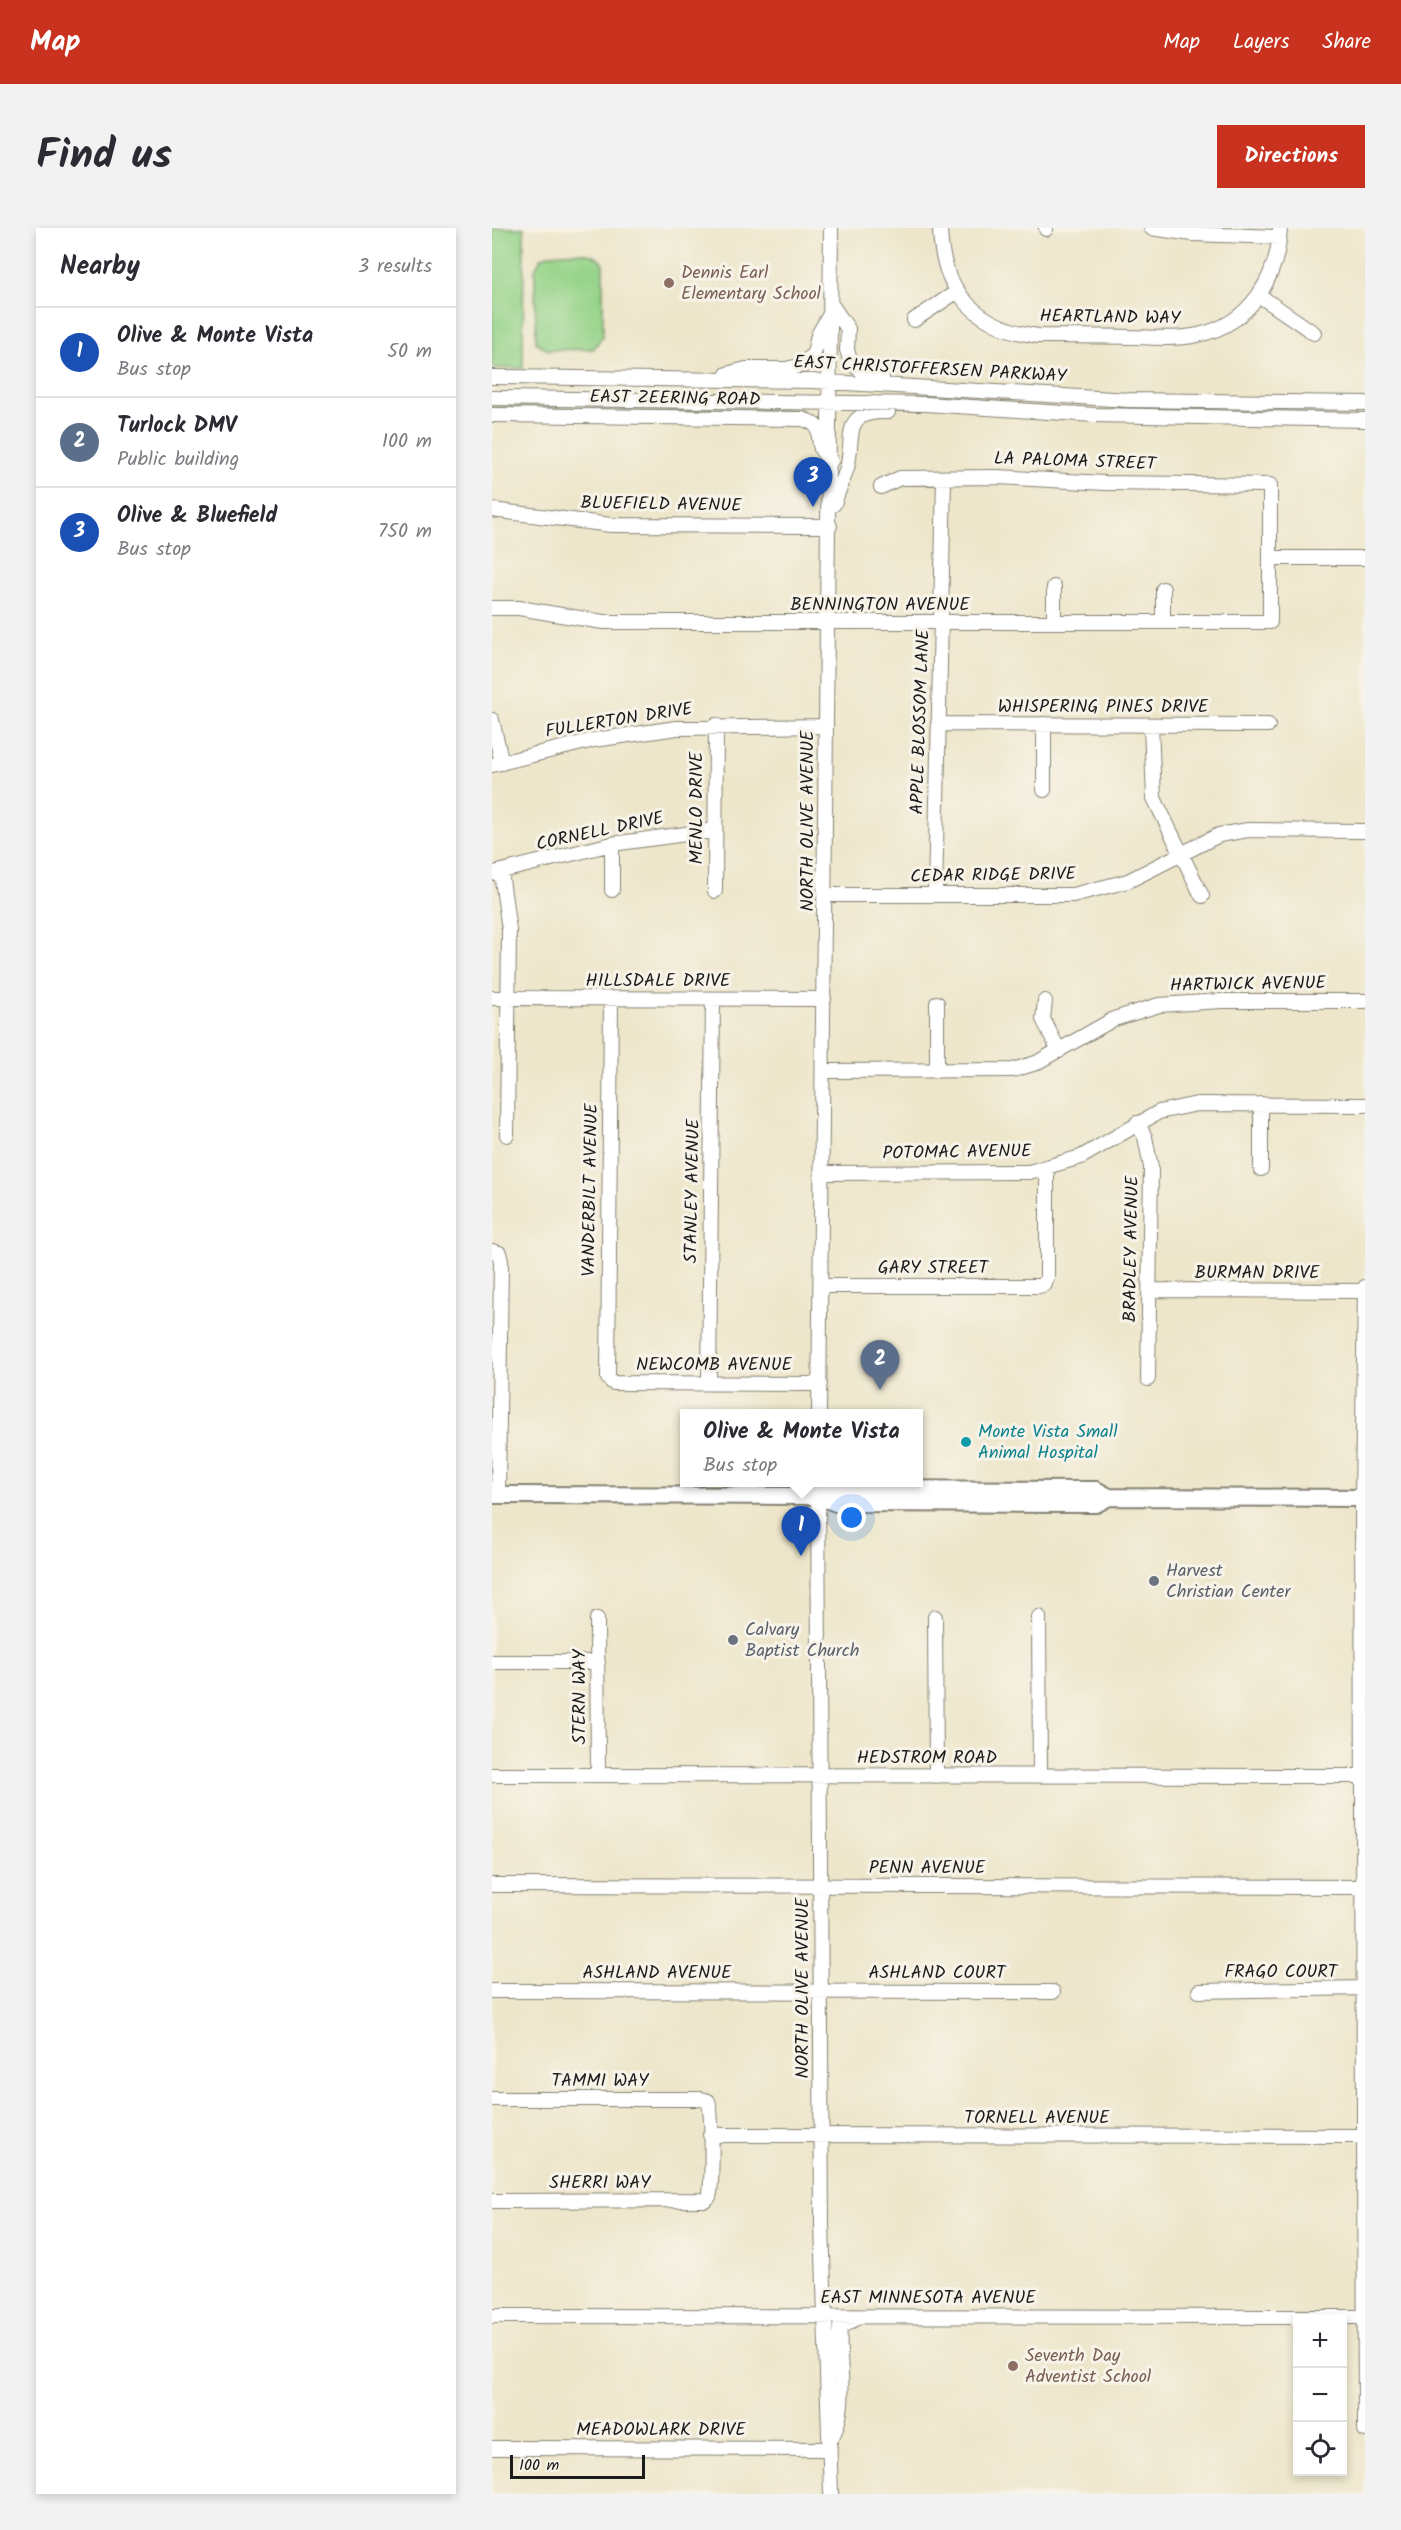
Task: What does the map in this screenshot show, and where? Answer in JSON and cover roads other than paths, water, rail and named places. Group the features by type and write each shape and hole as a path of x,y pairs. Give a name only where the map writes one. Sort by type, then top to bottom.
{"main road":[{"path":"818,1489 836,1503 1096,1504 1109,1497"},
{"path":"495,1495 836,1489 1096,1490 1109,1497 1363,1498"},
{"path":"998,1504 1023,1498 1047,1497 1051,1490"}],"street":[{"name":"NORTH OLIVE AVENUE","path":"819,1409 827,623 831,461 831,228"},
{"name":"HEARTLAND WAY","path":"940,228 944,262 958,291 972,309 995,324 1021,334 1038,336 1197,335 1234,320 1260,296 1274,267 1280,232"},
{"path":"1151,228 1192,234 1280,232"},
{"path":"914,320 958,291"},
{"path":"1260,296 1314,333"},
{"path":"710,379 746,369 786,369 803,365 814,353 818,335 831,308 848,329 848,354 854,367 869,375 896,378 915,386"},
{"name":"EAST CHRISTOFFERSEN PARKWAY","path":"492,377 831,381 1129,400 1365,403"},
{"name":"EAST CHRISTOFFERSEN PARKWAY","path":"492,398 911,404 1095,415 1365,420"},
{"path":"830,520 848,463 849,433 854,424 867,414 899,412 911,404"},
{"name":"EAST ZEERING ROAD","path":"492,415 806,419 817,427 820,433 821,448 831,461"},
{"name":"LA PALOMA STREET","path":"881,487 900,478 1005,477 1105,483 1270,485 1270,558"},
{"name":"APPLE BLOSSOM LANE","path":"935,895 944,478"},
{"name":"BLUEFIELD AVENUE","path":"492,510 611,525 830,520"},
{"path":"1270,558 1365,558"},
{"name":"BENNINGTON AVENUE","path":"492,608 519,608 603,622 1270,622 1270,558"},
{"path":"1054,587 1054,622"},
{"path":"1163,589 1163,622"},
{"path":"492,720 497,764"},
{"name":"WHISPERING PINES DRIVE","path":"938,724 1268,726"},
{"path":"1044,724 1044,790"},
{"name":"FULLERTON DRIVE","path":"497,764 594,740 667,729 716,725 826,726"},
{"name":"MENLO DRIVE","path":"715,891 716,725"},
{"path":"1150,725 1154,798 1179,854 1202,896"},
{"name":"CORNELL DRIVE","path":"496,873 612,844 715,830"},
{"name":"CEDAR RIDGE DRIVE","path":"825,895 1056,896 1092,892 1128,881 1219,835 1248,830 1365,831"},
{"path":"612,844 612,890"},
{"path":"496,873 509,920 507,1135"},
{"name":"HILLSDALE DRIVE","path":"492,999 824,999"},
{"name":"VANDERBILT AVENUE","path":"609,1380 611,999"},
{"name":"STANLEY AVENUE","path":"709,1383 713,999"},
{"path":"1045,1001 1043,1019 1059,1051"},
{"name":"HARTWICK AVENUE","path":"823,1071 1013,1070 1036,1063 1114,1019 1159,1005 1201,1002 1365,1001"},
{"path":"937,1003 937,1071"},
{"path":"1261,1104 1261,1168"},
{"name":"POTOMAC AVENUE","path":"822,1173 994,1174 1047,1168 1103,1147 1137,1123 1159,1112 1185,1105 1365,1105"},
{"name":"BRADLEY AVENUE","path":"1137,1123 1148,1146 1151,1167 1148,1379"},
{"name":"GARY STREET","path":"821,1286 1039,1286 1045,1284 1047,1277 1047,1168"},
{"path":"495,1252 501,1261 495,1495"},
{"path":"1365,1287 1362,1776 1365,2430"},
{"name":"BURMAN DRIVE","path":"1150,1290 1365,1292"},
{"name":"NEWCOMB AVENUE","path":"609,1380 614,1383 820,1384"},
{"name":"NORTH OLIVE AVENUE","path":"818,1489 822,2136 831,2494"},
{"path":"935,1617 936,1776"},
{"path":"1039,1617 1040,1776"},
{"name":"STERN WAY","path":"597,1619 598,1775"},
{"path":"492,1662 597,1662"},
{"name":"HEDSTROM ROAD","path":"492,1775 1362,1776"},
{"name":"PENN AVENUE","path":"492,1886 1363,1887"},
{"name":"FRAGO COURT","path":"1199,1991 1364,1988"},
{"name":"ASHLAND AVENUE","path":"492,1991 821,1991"},
{"name":"ASHLAND COURT","path":"821,1991 1053,1992"},
{"name":"TAMMI WAY","path":"492,2099 701,2099 708,2101 710,2135"},
{"name":"TORNELL AVENUE","path":"710,2135 1364,2136"},
{"name":"SHERRI WAY","path":"492,2201 701,2201 708,2198 710,2135"},
{"name":"EAST MINNESOTA AVENUE","path":"492,2316 1364,2317"},
{"path":"830,2445 839,2423 842,2406 840,2327 848,2320 862,2316"},
{"name":"MEADOWLARK DRIVE","path":"492,2448 830,2445"}],"place":[{"name":"Dennis Earl Elementary School","path":"669,283"},
{"name":"Olive & Bluefield","path":"813,507"},
{"name":"Turlock DMV","path":"880,1390"},
{"name":"Monte Vista Small Animal Hospital","path":"966,1442"},
{"name":"Olive & Monte Vista","path":"801,1556"},
{"name":"Harvest Christian Center","path":"1154,1581"},
{"name":"Calvary Baptist Church","path":"733,1640"},
{"name":"Seventh Day Adventist School","path":"1013,2366"}]}
